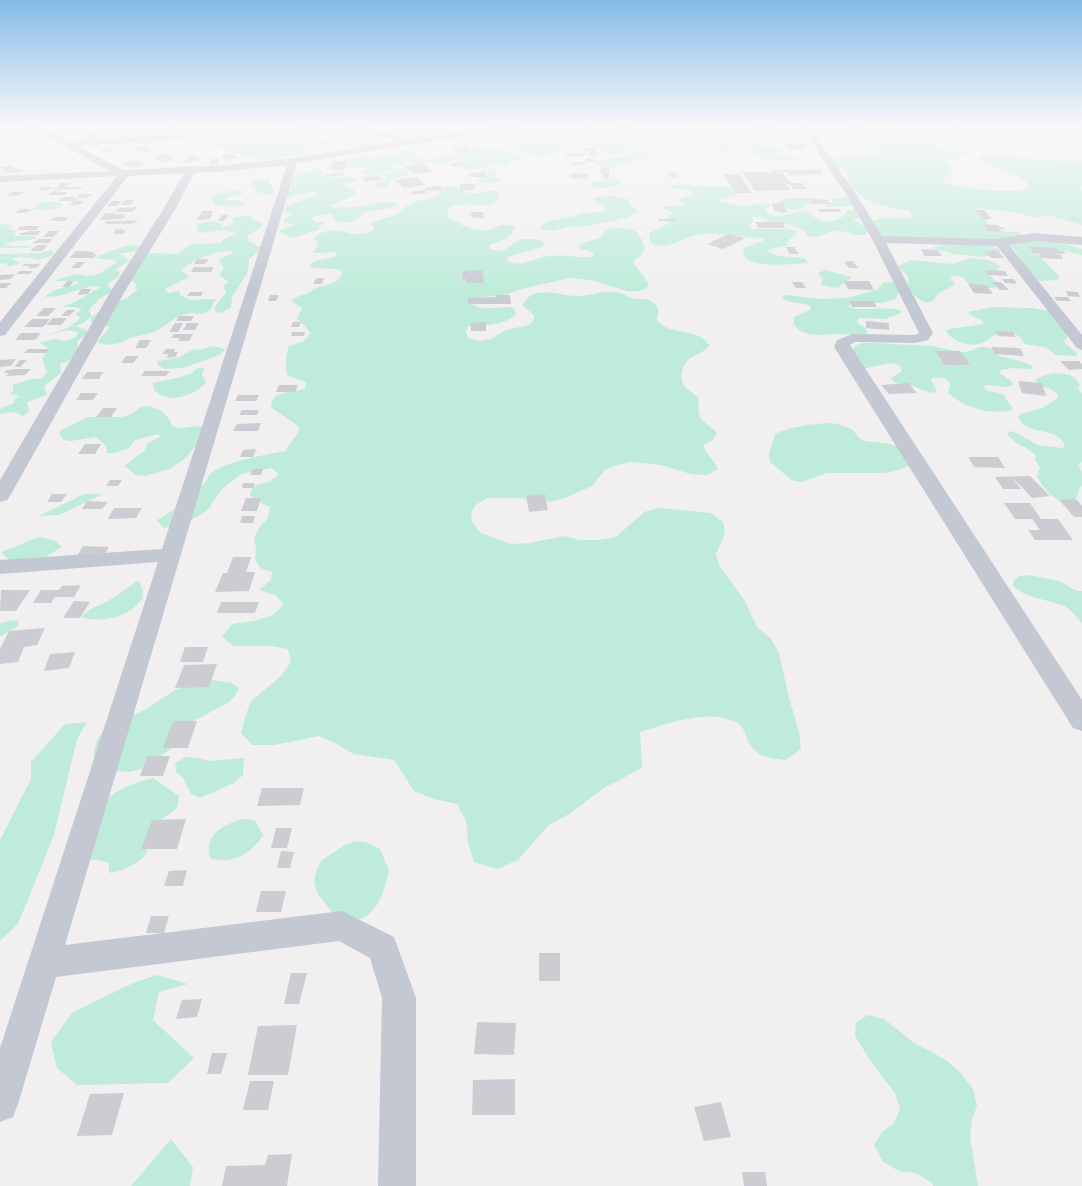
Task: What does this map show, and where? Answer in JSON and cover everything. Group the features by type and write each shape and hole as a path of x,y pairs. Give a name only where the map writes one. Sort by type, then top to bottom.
{"street":[{"path":"0,332 119,180"},
{"path":"0,496 118,291 170,208 185,180"},
{"path":"0,1104 287,180"},
{"path":"842,180 878,239 926,334 923,337 915,339 853,338 842,343 842,347 1082,721"},
{"path":"878,239 1001,242 1006,240 1035,237 1082,241"},
{"path":"1001,242 1082,345"},
{"path":"1060,316 1074,318"},
{"path":"0,567 170,555"},
{"path":"44,963 342,926 383,948 399,998 397,1186"}],"green space":[{"path":"269,180 275,193 272,195 255,191 256,188 250,183"},
{"path":"292,180 357,180 344,185 354,190 355,195 330,205 333,208 354,207 380,202 399,203 388,209 366,212 351,222 335,220 332,214 313,216 312,219 316,222 325,223 319,226 319,230 290,237 279,231 294,225 283,221 292,214 286,212 284,209 292,204 317,195 316,192 301,193 289,198 283,196 284,193 291,191 292,185 288,183"},
{"path":"382,180 391,180 386,185 390,185 382,188 373,184"},
{"path":"477,180 500,180 489,184 476,181"},
{"path":"620,180 622,182 621,184 606,188 598,188 590,185 593,182"},
{"path":"848,180 942,180 948,184 970,188 1010,191 1028,189 1029,184 1024,180 1082,180 1082,186 1078,187 1082,190 1082,225 1051,216 1034,217 1006,211 977,208 976,211 988,221 986,227 995,231 1017,232 1024,236 1057,241 1082,249 1082,255 1049,248 1030,247 1059,276 1058,280 1039,281 1027,279 1016,251 1010,246 945,238 878,237 871,222 886,218 911,218 909,211 876,204 856,192 849,184"},
{"path":"672,185 730,187 736,189 737,195 719,201 743,206 768,203 770,206 766,209 766,212 776,216 806,211 821,220 830,221 840,218 848,210 857,210 862,216 853,219 866,227 868,230 866,234 862,235 833,231 821,236 813,237 807,236 804,230 791,225 771,222 760,217 752,217 754,221 748,225 752,229 789,229 797,231 795,236 788,240 787,246 766,250 774,255 801,258 806,259 807,261 806,263 792,264 775,265 758,263 746,258 743,252 744,248 764,240 762,238 705,234 697,235 674,244 662,246 656,245 650,242 649,233 669,223 665,219 674,213 663,208 683,205 685,204 679,200 680,199 694,194 689,190 667,187"},
{"path":"448,186 472,193 498,190 498,199 493,203 488,205 455,206 449,208 447,214 448,218 464,226 481,230 493,229 502,225 514,226 514,230 509,237 489,245 490,249 502,251 521,239 543,241 544,244 541,248 509,257 507,261 512,263 518,264 554,256 592,257 594,253 579,248 580,244 602,237 606,230 614,228 634,229 644,244 643,253 633,262 649,284 647,288 639,291 627,291 591,280 570,278 521,289 504,295 482,297 473,301 473,305 483,308 514,308 516,314 499,323 467,327 466,332 468,338 479,341 491,339 506,330 529,325 534,320 534,315 523,306 527,298 540,292 581,296 615,292 636,299 651,301 658,309 657,321 671,329 701,337 706,340 709,346 686,362 681,378 684,386 698,398 698,412 700,417 717,433 713,440 703,445 718,469 707,475 691,474 661,465 631,462 617,465 605,470 592,486 565,498 550,502 519,498 488,498 475,505 471,514 473,524 481,533 510,544 530,543 564,536 580,540 598,540 616,537 644,512 659,508 711,513 723,522 725,533 716,554 719,565 745,601 757,627 771,639 779,653 789,698 799,732 801,749 786,760 765,756 757,752 749,743 741,726 731,720 719,717 691,718 640,732 642,768 604,788 569,814 549,825 518,860 497,869 474,862 468,842 466,821 457,804 434,799 414,791 394,760 353,754 337,744 319,736 275,745 252,745 241,733 251,701 281,676 291,662 288,649 271,646 234,646 222,637 232,624 254,621 273,615 284,604 275,595 259,590 271,580 272,572 260,568 255,559 256,548 254,538 259,528 268,518 270,507 259,502 250,495 253,486 269,482 279,474 271,468 241,474 221,490 208,510 181,526 163,528 157,520 177,508 189,498 200,488 210,474 216,470 246,459 286,451 299,431 300,428 297,425 271,407 272,402 278,395 304,389 307,383 287,375 286,372 289,346 305,340 310,332 297,318 302,308 291,301 297,297 309,293 315,288 338,280 342,274 341,270 312,268 310,264 313,262 337,256 336,252 313,253 318,245 314,238 323,232 328,231 364,234 373,231 374,228 371,225 375,221 398,214 403,208 414,202 438,196 440,188"},
{"path":"233,190 241,190 243,193 229,197 225,200 241,201 246,204 233,207 215,205 211,196"},
{"path":"611,196 630,200 629,205 637,209 637,213 621,219 587,226 566,227 555,231 540,229 543,224 552,220 571,217 581,213 604,212 604,207 592,200 597,197"},
{"path":"844,197 849,198 856,206 825,206 832,202 833,199"},
{"path":"791,198 810,198 817,200 807,206 793,210 786,208 778,201"},
{"path":"44,202 59,202 64,204 53,209 32,209"},
{"path":"252,216 251,219 263,223 259,229 247,236 249,241 261,248 249,260 247,274 232,297 231,307 223,312 217,313 214,308 226,292 223,286 229,282 219,275 224,269 219,261 223,257 232,254 233,251 205,256 181,270 189,277 165,289 168,293 180,291 180,295 190,300 216,299 210,310 201,314 191,313 179,316 155,332 129,338 120,343 106,345 97,342 110,327 91,322 91,317 85,322 75,326 87,331 86,334 77,342 78,352 72,359 60,364 61,373 44,386 47,395 27,402 29,412 23,416 15,412 0,414 0,409 14,403 15,399 20,396 10,394 13,391 13,385 27,380 42,378 47,372 42,359 49,349 40,343 54,339 64,341 76,337 78,332 68,330 43,336 68,327 80,318 75,314 82,309 75,307 62,307 73,303 101,287 92,286 58,296 45,297 57,289 80,283 74,281 53,281 77,274 87,276 99,274 117,262 94,258 127,245 140,246 136,250 119,254 130,260 118,268 117,270 120,272 118,277 107,284 112,290 111,292 99,299 89,310 92,317 104,307 113,302 125,299 137,290 135,282 128,279 147,253 178,254 191,244 222,243 221,240 236,234 225,230 199,233 196,226 197,224 212,221 223,224 221,228 234,224 232,218"},
{"path":"0,224 14,225 9,227 9,229 17,231 14,235 15,236 35,236 37,238 5,244 10,246 32,246 29,248 0,248"},
{"path":"953,244 991,246 1000,250 1000,252 983,257 954,254 933,248"},
{"path":"52,250 54,255 37,260 18,257 12,259 20,263 15,265 6,266 8,264 0,263 0,254 40,253"},
{"path":"971,258 989,260 1000,266 997,270 988,274 1001,287 980,289 970,286 962,277 953,276 950,277 955,284 939,293 934,300 926,302 916,297 908,283 908,277 898,266 911,260 952,264"},
{"path":"825,270 852,277 838,288 822,285 821,283 823,279 818,273"},
{"path":"894,282 899,289 896,298 881,303 851,304 848,306 857,309 896,309 902,311 901,313 885,319 860,318 857,320 858,323 866,329 866,336 840,334 814,335 804,332 794,325 794,317 810,310 811,307 809,305 787,301 783,298 783,296 788,295 818,299 848,298 878,289 883,283"},
{"path":"992,307 1031,308 1051,311 1068,335 1064,342 1077,353 1076,356 1056,355 1045,347 1024,344 1021,338 1014,333 997,334 979,344 970,345 952,338 946,331 949,329 984,324 981,320 968,312"},
{"path":"874,343 932,346 961,352 967,352 980,347 987,347 999,356 1021,361 1032,366 1033,369 1013,368 1001,370 1000,373 1012,382 1013,385 1007,387 987,385 983,387 988,391 1003,394 1012,408 1012,411 986,411 970,407 948,393 950,384 946,379 931,379 936,392 927,392 915,387 896,383 891,378 902,371 899,365 885,364 859,368 852,350 859,344"},
{"path":"213,346 225,349 220,355 183,368 164,369 157,364 158,361 179,357 194,349 200,350"},
{"path":"197,368 204,368 202,374 206,383 194,392 188,395 173,398 160,395 154,390 153,383 184,376"},
{"path":"1053,373 1073,376 1080,386 1078,389 1082,393 1082,462 1078,464 1082,472 1082,486 1080,487 1076,499 1069,501 1058,499 1048,492 1037,476 1040,468 1035,459 1036,456 1013,440 1007,433 1012,431 1038,445 1063,448 1065,445 1055,435 1028,427 1022,423 1018,417 1021,414 1042,408 1058,398 1058,395 1055,392 1037,383 1035,380"},
{"path":"146,406 163,412 173,427 205,427 206,431 187,457 170,469 144,476 136,475 124,466 144,451 148,443 161,436 158,434 135,440 129,448 115,453 107,453 106,446 96,437 71,441 64,440 59,434 61,430 88,417 122,417 130,415 139,408"},
{"path":"830,423 838,424 853,430 859,438 865,441 890,444 904,449 910,465 899,470 884,473 827,473 802,482 794,481 770,462 769,453 775,434 802,426"},
{"path":"84,494 103,494 59,515 39,516"},
{"path":"39,537 54,540 62,547 45,557 9,560 1,552"},
{"path":"1028,575 1059,581 1077,591 1082,591 1082,623 1071,610 1066,607 1024,594 1013,586 1014,580 1019,576"},
{"path":"138,581 142,587 143,598 131,610 121,615 100,620 82,617 89,610 110,600"},
{"path":"17,620 19,626 0,637 0,624 7,621"},
{"path":"211,680 232,683 239,688 235,696 228,703 184,726 177,742 169,750 141,769 128,772 107,769 94,759 96,744 100,735 111,725 143,711 180,688 190,684"},
{"path":"87,722 77,739 54,835 18,924 0,941 0,840 31,779 31,762 65,724"},
{"path":"186,757 208,761 244,758 243,775 234,783 200,798 191,794 183,778 176,772 175,763"},
{"path":"153,778 179,796 177,808 155,824 145,856 122,870 109,873 109,863 98,860 85,860 97,819 105,801 121,790"},
{"path":"243,819 255,820 263,835 253,848 233,859 218,860 210,858 209,850 212,837 222,827"},
{"path":"356,841 369,843 380,849 389,871 383,893 377,905 368,915 354,922 332,912 318,894 314,883 316,872 321,861 343,846"},
{"path":"157,975 188,984 159,992 153,1020 194,1058 168,1083 77,1085 57,1068 51,1042 72,1013 133,983"},
{"path":"868,1015 884,1019 913,1042 946,1060 960,1072 973,1089 977,1106 972,1120 970,1137 978,1186 933,1186 932,1183 916,1173 899,1171 883,1162 874,1145 882,1132 894,1123 900,1109 895,1093 874,1066 855,1036 856,1022"},
{"path":"171,1139 193,1167 190,1186 131,1186"}],"building":[{"path":"364,180 379,180 365,182"},
{"path":"394,180 420,180 426,185 404,188"},
{"path":"727,180 743,180 752,193 736,193"},
{"path":"748,180 789,180 792,183 802,183 807,189 794,189 789,184 786,184 791,190 755,191"},
{"path":"61,183 70,183 66,187 83,187 80,189 54,190"},
{"path":"460,184 475,184 474,190 459,190"},
{"path":"441,186 442,190 426,191 425,187"},
{"path":"42,187 53,187 49,190 38,190"},
{"path":"425,190 428,193 413,195 410,192"},
{"path":"52,191 67,192 64,195 48,195"},
{"path":"11,192 24,192 18,196 5,196"},
{"path":"81,194 93,194 85,198 75,198"},
{"path":"64,197 75,197 73,199 78,199 75,201 58,201"},
{"path":"810,199 828,200 830,204 812,204"},
{"path":"125,200 134,200 132,203 134,203 129,205 120,205"},
{"path":"74,201 84,201 80,205 69,205"},
{"path":"112,201 122,201 117,206 107,206"},
{"path":"771,203 783,203 788,213 775,211"},
{"path":"137,207 133,212 115,212 119,208"},
{"path":"20,209 32,209 26,213 14,213"},
{"path":"818,209 840,209 841,212 819,212"},
{"path":"975,210 984,210 992,219 983,219"},
{"path":"203,211 213,211 210,219 196,220"},
{"path":"471,212 483,212 484,218 472,218"},
{"path":"106,213 116,213 114,215 125,214 124,216 126,216 121,219 99,220"},
{"path":"222,215 229,215 224,221 218,221"},
{"path":"54,217 69,217 65,221 50,221"},
{"path":"658,219 675,219 676,221 659,221"},
{"path":"106,221 123,221 119,224 105,224 106,223 104,223"},
{"path":"124,221 139,221 130,224 120,224"},
{"path":"755,222 782,222 785,228 758,228"},
{"path":"984,224 998,225 999,227 1003,227 1005,230 1000,229 1001,232 987,231"},
{"path":"21,226 40,226 36,230 17,230"},
{"path":"116,229 126,231 124,234 113,234"},
{"path":"41,231 37,235 19,235 22,233"},
{"path":"49,231 59,231 53,237 43,237"},
{"path":"728,234 745,238 723,249 707,244"},
{"path":"39,239 52,239 49,243 32,243"},
{"path":"37,245 48,245 42,251 30,251"},
{"path":"1029,246 1056,248 1066,254 1051,254 1061,255 1063,259 1041,258 1038,253 1033,253"},
{"path":"786,247 794,247 799,254 790,254"},
{"path":"921,249 938,250 942,256 924,256"},
{"path":"76,251 90,251 89,252 95,252 93,254 97,254 94,258 69,258"},
{"path":"984,251 998,251 1004,258 991,258"},
{"path":"197,259 209,259 205,264 194,264"},
{"path":"853,261 858,268 849,268 844,262"},
{"path":"77,262 85,262 79,268 71,268"},
{"path":"24,264 41,264 36,268 28,268 30,266 22,266"},
{"path":"194,267 214,267 211,272 191,272"},
{"path":"482,270 484,283 467,283 466,279 462,279 462,271"},
{"path":"985,270 1005,271 1008,276 988,275"},
{"path":"20,271 33,271 30,274 16,274"},
{"path":"15,274 11,279 0,280 0,275"},
{"path":"316,278 324,278 322,284 313,284"},
{"path":"1002,279 1014,279 1017,284 1005,283"},
{"path":"67,281 74,281 69,287 62,287"},
{"path":"844,281 869,281 874,290 848,289"},
{"path":"792,282 802,282 806,288 796,288"},
{"path":"992,282 1001,282 1009,290 1000,290"},
{"path":"0,283 12,283 6,288 0,288"},
{"path":"968,284 986,285 993,294 974,293"},
{"path":"81,289 91,289 88,294 78,295"},
{"path":"1066,291 1078,292 1080,297 1068,296"},
{"path":"190,292 203,292 201,296 187,296"},
{"path":"270,295 279,295 276,301 268,301"},
{"path":"496,295 510,295 511,304 468,304 468,298 496,297"},
{"path":"1054,297 1068,297 1071,301 1057,301"},
{"path":"849,301 873,301 877,307 852,307"},
{"path":"44,308 56,308 48,316 36,316"},
{"path":"67,310 75,310 69,316 61,316"},
{"path":"179,316 194,316 191,321 176,321"},
{"path":"53,318 67,318 61,325 46,325"},
{"path":"32,319 50,319 43,327 24,327"},
{"path":"866,321 889,323 889,330 866,328"},
{"path":"293,322 301,322 299,327 291,327"},
{"path":"486,322 486,331 471,331 471,323"},
{"path":"175,323 183,323 178,332 169,332"},
{"path":"187,323 199,323 195,330 183,330"},
{"path":"995,331 1013,332 1016,337 998,336"},
{"path":"292,332 305,332 304,336 291,336"},
{"path":"21,333 41,333 35,340 15,340"},
{"path":"174,334 193,334 189,341 178,341 180,338 171,338"},
{"path":"140,340 151,340 146,348 135,348"},
{"path":"991,347 1020,348 1024,356 995,354"},
{"path":"28,349 50,349 46,353 24,353"},
{"path":"166,349 175,349 174,352 178,352 175,357 167,358 168,354 162,354"},
{"path":"935,351 960,351 970,365 945,365"},
{"path":"126,356 139,356 133,363 121,363"},
{"path":"16,359 11,366 0,367 0,360"},
{"path":"20,360 27,360 20,367 14,367"},
{"path":"1060,361 1079,361 1082,364 1082,369 1069,370"},
{"path":"31,369 25,375 6,376 9,373 4,373 7,370"},
{"path":"145,371 170,371 166,376 141,376"},
{"path":"87,372 103,372 99,379 82,379"},
{"path":"1018,381 1042,383 1046,396 1022,393"},
{"path":"908,383 917,393 889,394 881,385"},
{"path":"279,385 298,385 295,392 276,392"},
{"path":"81,393 98,393 93,400 76,400"},
{"path":"238,395 259,395 256,401 235,401"},
{"path":"103,408 117,408 111,417 96,417"},
{"path":"242,410 259,410 257,415 239,415"},
{"path":"261,423 258,431 233,431 237,424"},
{"path":"85,444 101,444 95,454 78,454"},
{"path":"256,449 253,457 240,457 243,450"},
{"path":"968,457 998,457 1005,468 974,467"},
{"path":"253,469 263,469 261,475 250,475"},
{"path":"1030,476 1050,496 1032,498 1012,477 1021,489 1003,489 995,477"},
{"path":"110,480 122,480 118,486 106,486"},
{"path":"243,483 255,483 253,488 242,488"},
{"path":"52,494 67,494 61,502 47,502"},
{"path":"545,494 548,510 529,512 526,496"},
{"path":"246,498 261,498 257,511 241,511"},
{"path":"1076,499 1082,506 1082,517 1074,517 1059,500"},
{"path":"87,501 108,502 102,509 82,509"},
{"path":"1004,503 1030,503 1041,519 1058,519 1073,540 1035,540 1028,530 1040,530 1032,519 1015,519"},
{"path":"114,508 142,508 136,518 108,519"},
{"path":"242,516 255,516 253,523 240,523"},
{"path":"83,546 109,547 103,557 77,556"},
{"path":"233,557 251,557 246,572 255,572 249,591 215,592 223,573 227,573"},
{"path":"81,585 74,597 55,597 51,603 33,603 41,590 59,590 62,586"},
{"path":"1,590 30,590 16,611 0,611"},
{"path":"74,601 90,602 80,618 63,618"},
{"path":"221,602 259,602 255,613 217,613"},
{"path":"45,628 37,645 24,647 18,662 0,664 0,649 9,631"},
{"path":"185,647 208,647 203,662 180,662"},
{"path":"75,652 69,668 44,671 50,654"},
{"path":"217,664 209,687 175,688 184,665"},
{"path":"173,721 197,721 188,748 163,748"},
{"path":"147,756 170,756 163,776 140,776"},
{"path":"262,788 304,788 300,805 257,806"},
{"path":"186,819 177,849 141,849 152,820"},
{"path":"276,828 292,828 287,848 271,848"},
{"path":"281,851 294,852 290,868 277,868"},
{"path":"187,870 183,886 164,886 169,871"},
{"path":"261,891 286,891 281,912 256,912"},
{"path":"151,916 169,916 164,933 146,933"},
{"path":"539,953 560,953 560,981 539,981"},
{"path":"291,973 307,973 299,1004 284,1004"},
{"path":"202,999 197,1017 176,1019 182,1000"},
{"path":"477,1022 516,1023 514,1055 474,1054"},
{"path":"297,1025 288,1075 248,1075 258,1026"},
{"path":"212,1053 227,1053 221,1074 207,1074"},
{"path":"515,1079 515,1115 472,1115 473,1080"},
{"path":"250,1081 274,1081 268,1110 243,1110"},
{"path":"124,1093 112,1135 77,1136 90,1094"},
{"path":"721,1102 731,1137 704,1141 694,1107"},
{"path":"292,1154 287,1186 222,1186 226,1166 265,1165 268,1155"},
{"path":"742,1172 765,1172 767,1186 744,1186"}]}
